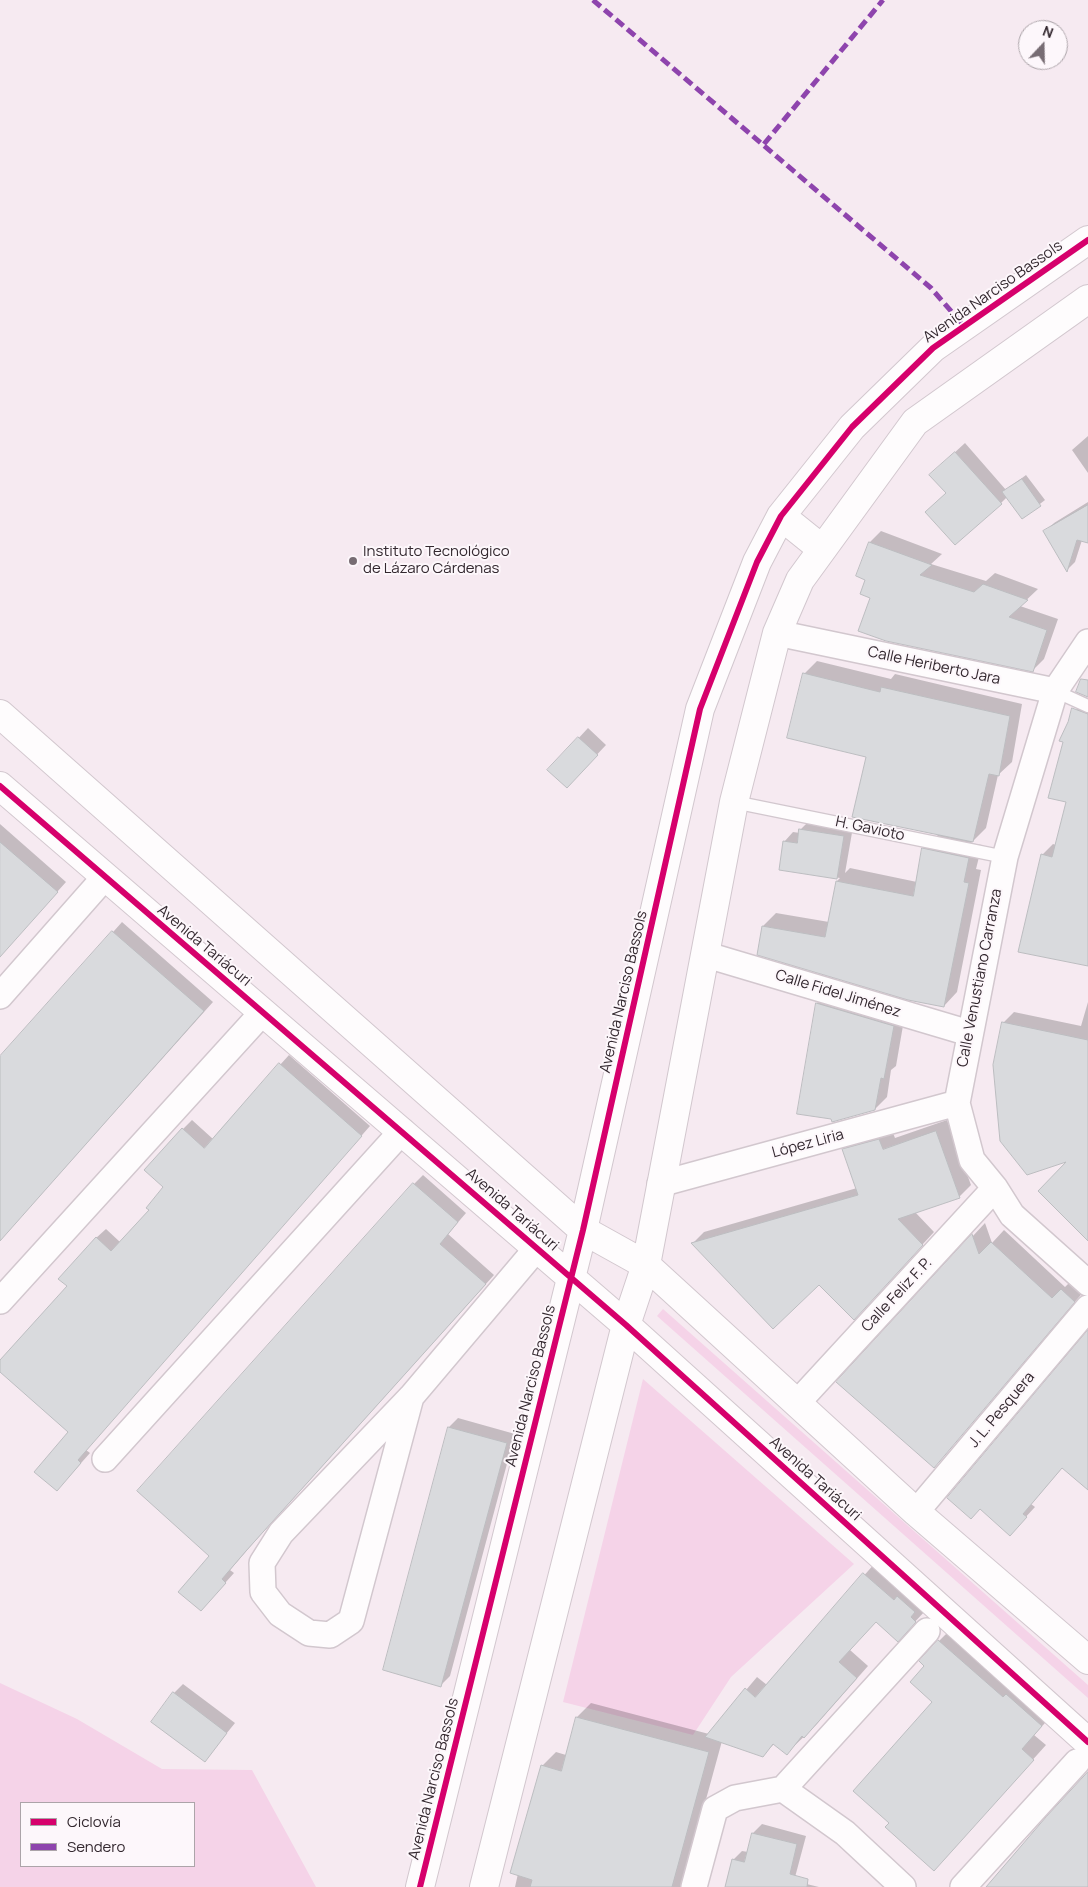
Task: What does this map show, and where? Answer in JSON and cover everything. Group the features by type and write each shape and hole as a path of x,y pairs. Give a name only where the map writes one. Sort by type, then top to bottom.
{"street":[{"name":"Avenida Narciso Bassols","path":"420,1887 583,1230 700,709 757,562 781,516 852,427 933,348 1088,240"},
{"path":"484,1887 626,1325 646,1265 660,1184 707,955 734,802 777,633 800,580 915,422 1088,299"},
{"path":"781,516 822,549"},
{"name":"Calle Heriberto Jara","path":"777,633 1055,691"},
{"name":"Calle Venustiano Carranza","path":"1088,642 1055,691 1004,857 956,1103 972,1160 995,1188 1012,1215 1088,1283"},
{"name":"Avenida Tariácuri","path":"0,714 583,1230 646,1265 798,1402 916,1512 1088,1660"},
{"name":"Avenida Tariácuri","path":"0,786 104,878 263,1012 626,1325 1082,1752"},
{"path":"0,996 104,878"},
{"name":"Calle Fidel Jiménez","path":"707,955 969,1033"},
{"path":"0,1301 263,1012"},
{"name":"López Liria","path":"660,1184 956,1103"},
{"path":"105,1459 402,1132"},
{"name":"Calle Feliz F. P.","path":"798,1402 995,1188"},
{"path":"410,1396 351,1621 330,1635 309,1633 280,1614 263,1592 262,1563 281,1534 410,1396 537,1248"},
{"name":"J. L. Pesquera","path":"916,1512 1088,1308"},
{"path":"694,1887 715,1809 735,1798 783,1789 927,1631"},
{"path":"962,1887 1082,1752"},
{"path":"783,1789 845,1833 902,1887"}],"lane":[{"name":"Calle Heriberto Jara","path":"1055,691 1088,706"},
{"name":"H. Gavioto","path":"734,802 1004,857"}],"shaded area":[{"path":"663,1309 1088,1685 1088,1698 657,1316"},
{"path":"643,1379 854,1564 731,1677 693,1735 563,1702"},
{"path":"0,1683 77,1719 162,1769 252,1770 316,1887 0,1887"}],"building":[{"path":"955,452 1002,504 955,545 925,512 946,493 929,475"},
{"path":"1022,479 1041,506 1022,519 1002,492"},
{"path":"1088,505 1088,543 1077,540 1067,572 1043,531"},
{"path":"869,542 932,565 920,575 974,592 983,584 1028,600 1009,617 1047,630 1033,672 886,641 858,631 870,598 860,594 865,580 856,576"},
{"path":"803,673 880,692 881,687 1010,716 999,776 989,774 973,842 852,817 866,757 787,738"},
{"path":"1081,679 1088,680 1088,697 1076,692"},
{"path":"1072,708 1088,714 1088,966 1018,952 1041,854 1052,857 1066,802 1048,798 1063,742 1059,741"},
{"path":"578,737 598,755 567,788 547,770"},
{"path":"799,829 844,836 837,879 779,870 783,841 797,843"},
{"path":"0,842 58,892 0,957"},
{"path":"922,848 969,858 964,882 969,883 944,1007 908,1000 757,955 762,926 825,937 836,881 913,896"},
{"path":"112,931 204,1011 0,1241 0,1056"},
{"path":"816,1003 894,1026 884,1079 881,1078 875,1110 832,1122 831,1119 797,1114"},
{"path":"1002,1022 1088,1040 1088,1241 1038,1191 1066,1162 1027,1175 1000,1141 993,1065"},
{"path":"279,1063 362,1136 78,1460 81,1463 57,1491 34,1472 68,1432 0,1372 0,1360 67,1286 58,1279 96,1237 111,1251 149,1210 146,1208 163,1187 144,1170 182,1128 204,1148"},
{"path":"936,1131 960,1198 898,1219 923,1245 854,1320 819,1285 773,1329 691,1243 858,1195 842,1149 879,1139 883,1149"},
{"path":"413,1183 458,1222 440,1244 486,1284 246,1551 222,1579 226,1583 201,1611 178,1592 209,1556 137,1491"},
{"path":"972,1234 979,1254 991,1242 1052,1298 1061,1289 1075,1302 934,1468 836,1382"},
{"path":"1088,1330 1088,1490 1062,1468 1023,1514 1027,1517 1010,1536 980,1509 971,1519 947,1498"},
{"path":"448,1427 507,1443 441,1687 383,1670"},
{"path":"863,1573 894,1600 897,1596 915,1612 911,1617 916,1622 898,1642 876,1622 839,1662 857,1678 804,1738 802,1736 787,1755 773,1744 763,1757 705,1737 745,1688 755,1697"},
{"path":"938,1640 1003,1697 1006,1694 1042,1726 1022,1749 1034,1760 934,1871 885,1827 889,1823 853,1791 932,1702 910,1682 924,1666 919,1661"},
{"path":"173,1692 227,1733 205,1762 151,1722"},
{"path":"576,1717 709,1752 672,1887 530,1887 532,1880 510,1873 541,1765 561,1771"},
{"path":"1088,1772 1088,1887 986,1887 1046,1817"},
{"path":"752,1833 797,1844 790,1874 808,1879 807,1887 725,1887 732,1859 744,1862"}],"marked path":[{"path":"593,0 931,288 964,326"},
{"path":"764,144 883,0"}],"cycle path":[{"path":"420,1887 583,1230 700,709 757,562 781,516 852,427 933,348 1088,240"},
{"path":"0,786 626,1325 1088,1742"}],"place":[{"name":"Instituto Tecnológico de Lázaro Cárdenas","path":"353,561"}]}
